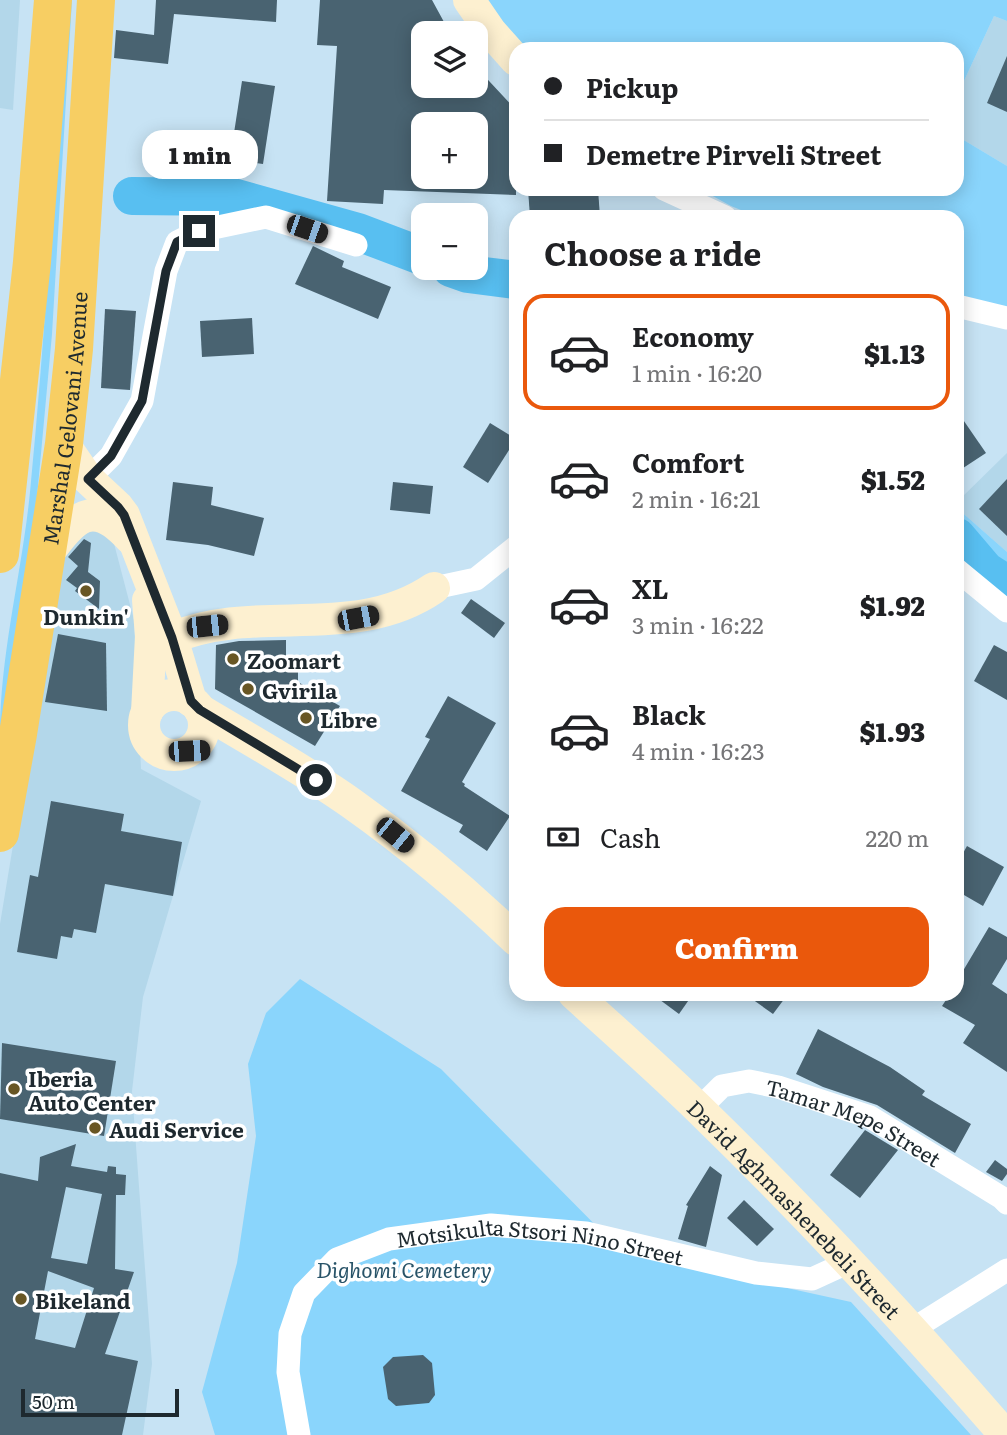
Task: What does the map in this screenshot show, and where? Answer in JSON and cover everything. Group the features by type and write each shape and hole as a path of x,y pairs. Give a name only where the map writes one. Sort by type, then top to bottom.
{"highway":[{"path":"0,554 47,103 53,0"},
{"name":"Marshal Gelovani Avenue","path":"0,833 64,444 74,349 96,0"}],"street":[{"path":"469,0 509,52"},
{"path":"679,196 710,210"},
{"path":"88,479 111,456 142,401 166,271 177,242 199,231 266,217 356,245"},
{"path":"964,308 1007,318"},
{"path":"64,444 88,479 118,507 133,541 204,728 201,737 189,751"},
{"path":"47,555 74,521 90,515 108,518 133,541"},
{"path":"172,638 195,629 216,625 371,615 415,601 435,588 476,579 509,553"},
{"path":"146,575 151,636 144,730 153,747 170,755 189,751 247,752 282,759"},
{"path":"964,576 1007,611"},
{"path":"147,712 153,704 171,695 195,705 339,795 395,835 478,903 509,933"},
{"name":"David Aghmashenebeli Street","path":"582,1001 699,1109 849,1262 913,1329 1004,1435"},
{"name":"Tamar Mepe Street","path":"699,1109 722,1086 749,1081 778,1087 870,1117 1007,1203"},
{"name":"Motsikulta Stsori Nino Street","path":"299,1435 288,1372 290,1334 304,1293 337,1259 389,1239 491,1225 586,1233 756,1273 812,1279 849,1262"},
{"path":"913,1329 1007,1270"}],"shaded area":[{"path":"0,0 20,0 13,110 0,108"},
{"path":"994,16 1007,21 1007,166 964,140 964,81"},
{"path":"1007,453 1007,552 964,514 964,495"},
{"path":"75,528 111,532 134,620 141,769 201,801 143,997 132,1091 152,1364 143,1435 0,1435 0,924 62,549"}],"green space":[{"path":"65,0 72,0 52,334 37,497 0,734 7,643 26,522 36,431"},
{"path":"482,0 1007,0 1007,21 994,16 964,81 964,42 515,42"},
{"path":"964,140 1007,166 1007,309 964,298 964,210 741,210 713,196 964,196"},
{"path":"964,514 1007,552 1007,603 964,567"},
{"name":"Dighomi Cemetery","path":"300,979 441,1069 622,1252 851,1302 971,1435 215,1435 202,1392 237,1263 256,1136 248,1064 266,1013"}],"building":[{"path":"156,0 277,0 276,22 174,14 168,64 114,58 116,30 154,35"},
{"path":"320,0 432,0 443,21 411,21 411,98 488,98 488,80 509,102 509,195 384,190 383,204 327,201 337,46 317,45"},
{"path":"1007,56 1007,112 987,103"},
{"path":"242,81 275,86 263,164 230,159"},
{"path":"528,196 598,196 600,210 530,210"},
{"path":"313,246 344,261 342,267 391,287 378,319 295,284"},
{"path":"105,309 136,311 130,390 101,388"},
{"path":"252,318 254,354 202,357 200,321"},
{"path":"964,421 986,453 964,467"},
{"path":"490,423 509,435 509,450 488,483 463,467"},
{"path":"1007,479 1007,536 979,509"},
{"path":"173,482 213,487 211,505 264,518 254,556 208,545 166,540"},
{"path":"393,482 433,486 430,514 390,510"},
{"path":"84,539 91,543 88,572 100,581 99,609 75,591 77,588 66,580 78,566 68,557"},
{"path":"471,599 505,623 494,638 461,613"},
{"path":"58,634 106,643 107,711 45,702"},
{"path":"286,640 286,659 298,660 298,682 340,706 315,746 215,689 216,645 239,641"},
{"path":"994,645 1007,652 1007,700 974,681"},
{"path":"448,696 496,723 462,782 464,786 509,815 487,851 459,832 463,825 401,791 430,739 425,737"},
{"path":"51,801 124,814 121,831 182,842 173,896 105,884 96,933 74,929 72,938 61,936 57,959 17,952 30,875 38,877"},
{"path":"967,846 1004,867 983,906 964,895 964,851"},
{"path":"989,927 1007,937 1007,959 992,984 1007,994 1007,1072 963,1043 975,1025 942,1006 945,1001 964,1001 964,969"},
{"path":"661,1001 688,1001 679,1014"},
{"path":"755,1001 783,1001 773,1014"},
{"path":"818,1029 890,1067 925,1091 922,1095 971,1124 955,1153 877,1105 823,1087 796,1074"},
{"path":"2,1043 116,1061 104,1136 0,1119"},
{"path":"865,1130 898,1150 860,1198 830,1175"},
{"path":"76,1144 71,1166 107,1172 108,1166 116,1167 116,1174 126,1175 125,1195 116,1195 115,1269 134,1272 105,1354 138,1361 122,1435 0,1435 0,1173 38,1181 40,1157","holes":["66,1187 102,1194 87,1264 51,1258","48,1271 94,1288 75,1348 35,1339"]},
{"path":"995,1160 1007,1169 1002,1181 986,1172"},
{"path":"710,1166 722,1175 706,1247 678,1239 688,1206 686,1205"},
{"path":"744,1200 774,1229 757,1246 727,1218"},
{"path":"423,1355 432,1363 435,1395 429,1403 396,1406 388,1399 383,1367 393,1357"}],"waterway":[{"path":"132,196 233,197 358,232 411,252"},
{"path":"488,276 509,279"},
{"path":"964,545 986,571 1007,584"}],"place":[{"name":"Dunkin'","path":"86,591"},
{"name":"Zoomart","path":"233,659"},
{"name":"Gvirila","path":"248,689"},
{"name":"Libre","path":"306,718"},
{"name":"Iberia Auto Center","path":"14,1089"},
{"name":"Audi Service","path":"95,1128"},
{"name":"Bikeland","path":"21,1299"}],"route":[{"path":"199,231 177,242 166,271 142,401 111,456 88,479 124,515 172,638 191,701 200,710 316,780"}]}
